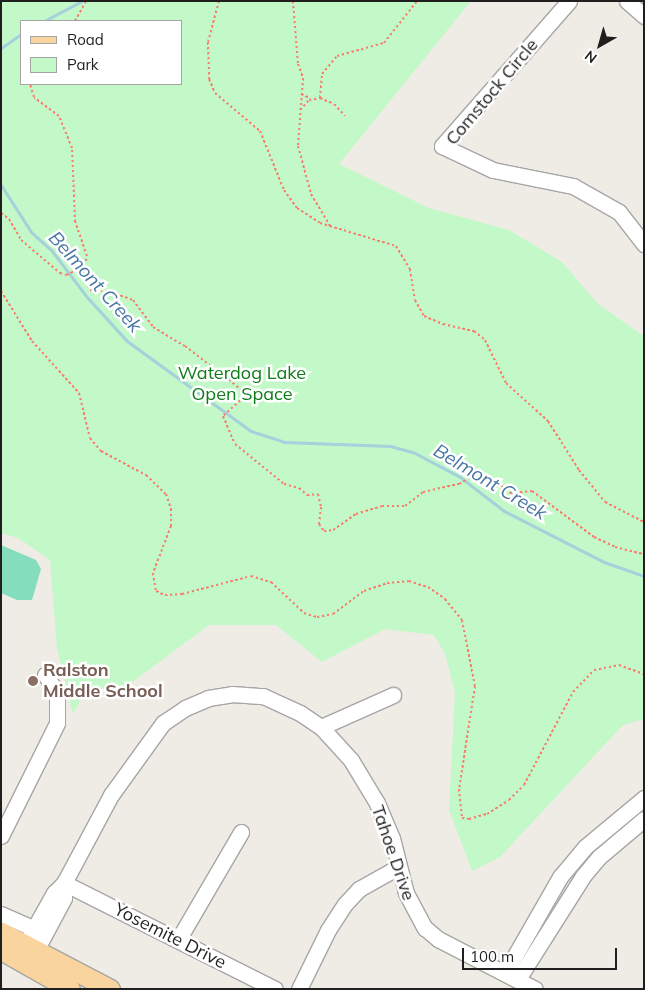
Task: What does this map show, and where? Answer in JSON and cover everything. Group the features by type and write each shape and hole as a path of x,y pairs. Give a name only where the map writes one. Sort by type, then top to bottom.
{"main road":[{"path":"1,932 110,989"},
{"path":"1,950 30,946"},
{"path":"30,946 70,989"}],"street":[{"name":"Comstock Circle","path":"569,1 442,146 493,170 573,186 618,212 644,244"},
{"path":"627,1 644,16"},
{"path":"1,836 57,723 56,692 45,675"},
{"name":"Tahoe Drive","path":"30,946 40,943 64,898 64,883 111,795 163,722 185,708 208,698 232,694 263,696 300,713 321,728 351,760 377,803 392,838 398,866 415,915 425,928 438,939 535,989"},
{"path":"321,728 393,695"},
{"path":"512,976 550,892 575,859 610,823 644,798"},
{"path":"512,976 583,876 599,857 644,819"},
{"path":"178,940 242,832"},
{"path":"299,989 328,930 345,904 359,889 398,866"},
{"name":"Yosemite Drive","path":"64,883 275,989"},
{"path":"1,914 30,946"}],"path":[{"path":"76,20 86,1"},
{"path":"219,1 208,42 208,79 215,93 260,131 284,190 297,208 331,227 382,239 396,246 410,269 415,300 424,316 443,324 474,331 485,340 506,383 548,421 579,470 605,502 644,522"},
{"path":"293,1 298,64 303,78 298,112 298,146 306,178 318,209 331,227"},
{"path":"320,98 322,74 336,56 384,43 417,1"},
{"path":"1,213 9,219 21,240 66,275 81,267 88,256 75,222 72,148 59,116 34,97 30,85"},
{"path":"301,92 312,98 320,98 334,104 345,116"},
{"path":"298,112 312,98"},
{"path":"81,267 90,290 112,292 133,300 153,327 185,346 240,388 244,397 227,410 223,416 235,444 284,484 298,488 307,495 318,494 321,507 319,524 324,531 333,530 356,514 382,506 405,506 423,492 459,484 466,477 494,479 510,493 532,491 594,537 615,547 644,554"},
{"path":"1,291 32,341 79,393 90,438 101,451 146,476 166,494 171,509 171,526 154,573 156,590 165,595 182,594 250,576 270,582 304,613 317,617 333,614 364,591 387,583 409,581 428,587 445,599 462,620 475,686 459,790 462,818 487,814 509,800 524,785 573,692 594,670 619,665 644,674"}],"green space":[{"name":"Waterdog Lake Open Space","path":"1,1 471,1 339,164 429,208 509,230 562,262 598,304 644,336 644,719 623,725 500,857 472,871 449,810 455,692 445,654 434,635 385,629 322,662 276,625 209,625 127,686 85,692 73,714 57,648 50,560 18,538 1,533"},
{"path":"1,545 36,560 41,569 32,600 17,600 1,593"}],"waterway":[{"path":"46,20 82,1"},
{"path":"1,48 20,35"},
{"name":"Belmont Creek","path":"1,185 31,232 52,251 86,296 127,341 251,431 284,442 390,446 413,452 460,477 504,511 604,562 644,576"}],"place":[{"name":"Ralston Middle School","path":"33,681"}]}
